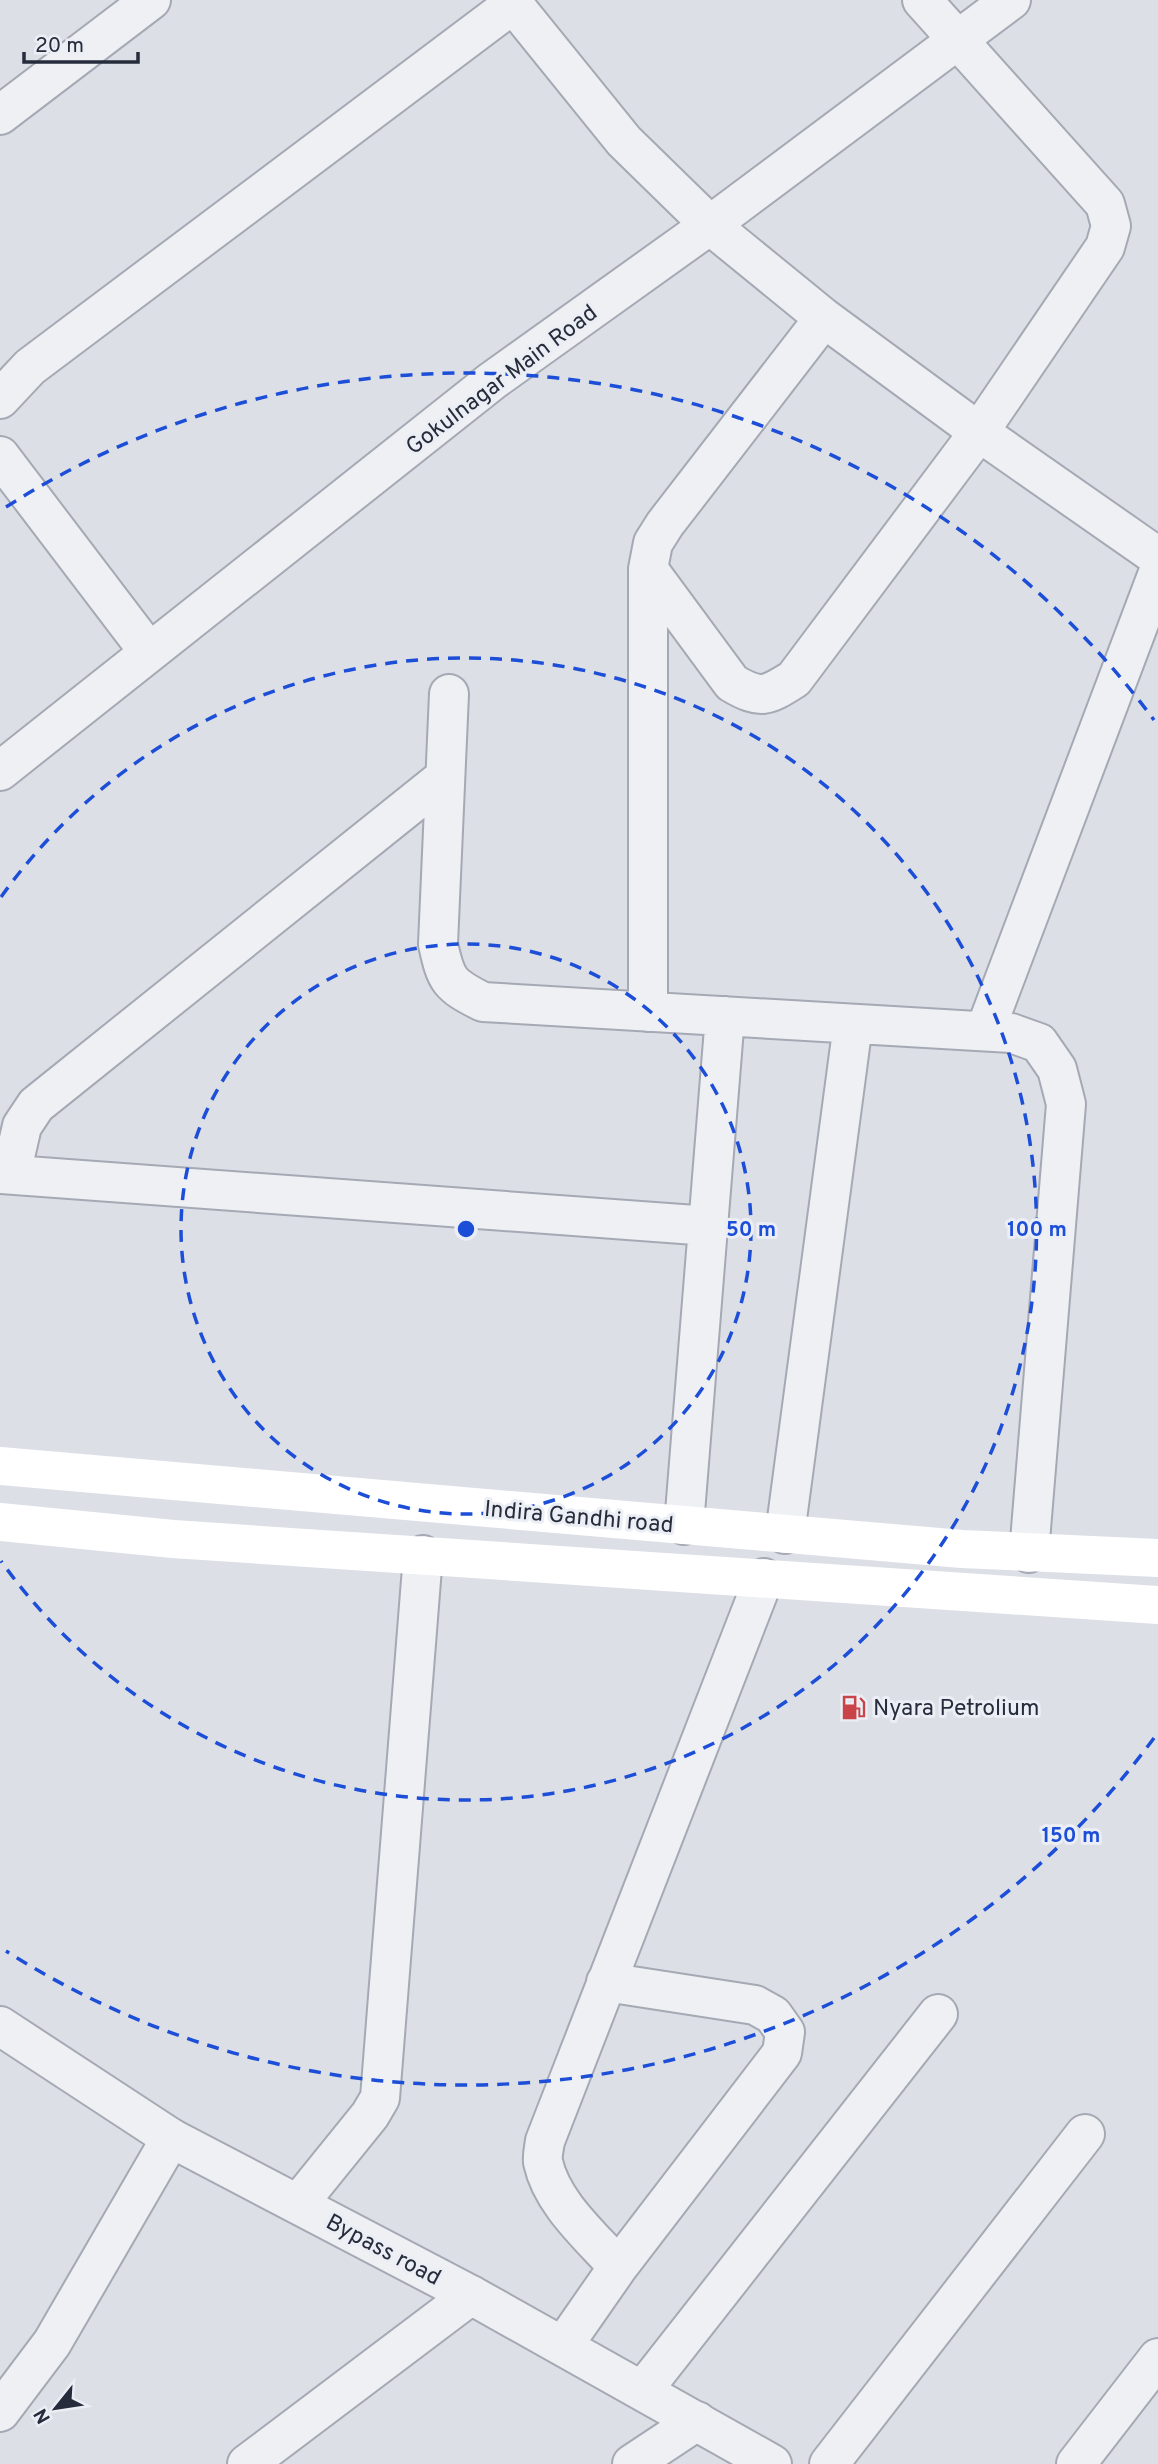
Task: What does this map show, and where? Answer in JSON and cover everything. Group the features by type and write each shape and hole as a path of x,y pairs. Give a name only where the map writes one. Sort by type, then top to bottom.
{"main road":[{"name":"Indira Gandhi road","path":"0,1466 962,1549 1158,1558"},
{"name":"Indira Gandhi road","path":"0,1522 173,1539 1158,1605"}],"street":[{"path":"0,115 151,0"},
{"path":"648,569 732,683 751,694 773,692 794,678 979,432 1105,247 1111,226 1105,204 922,0"},
{"name":"Gokulnagar Main Road","path":"0,771 492,382 710,225 1011,0"},
{"path":"0,399 30,367 512,2 624,141 710,225 824,318 979,432 1158,557"},
{"path":"648,1012 648,569 653,543 824,318"},
{"path":"3,466 149,652"},
{"path":"985,1031 1158,573"},
{"path":"449,694 438,944 444,974 459,990 483,1002 1011,1033 1039,1043 1057,1069 1066,1104 1029,1553"},
{"path":"445,777 36,1105 22,1126 5,1174 709,1226"},
{"path":"684,1525 725,1016"},
{"path":"785,1534 853,1024"},
{"path":"298,2204 370,2115 380,2098 423,1555"},
{"path":"618,2267 562,2202 548,2179 542,2159 545,2141 764,1578"},
{"path":"563,2346 618,2267 782,2053 785,2032 774,2015 755,2005 606,1982"},
{"path":"643,2390 938,2014"},
{"name":"Bypass road","path":"0,2026 171,2138 471,2295 772,2464"},
{"path":"829,2464 1085,2134"},
{"path":"0,2412 52,2343 171,2138"},
{"path":"247,2464 471,2295"},
{"path":"1076,2464 1158,2358"},
{"path":"632,2464 697,2421"}],"place":[{"name":"Nyara Petrolium","path":"853,1707"}]}
